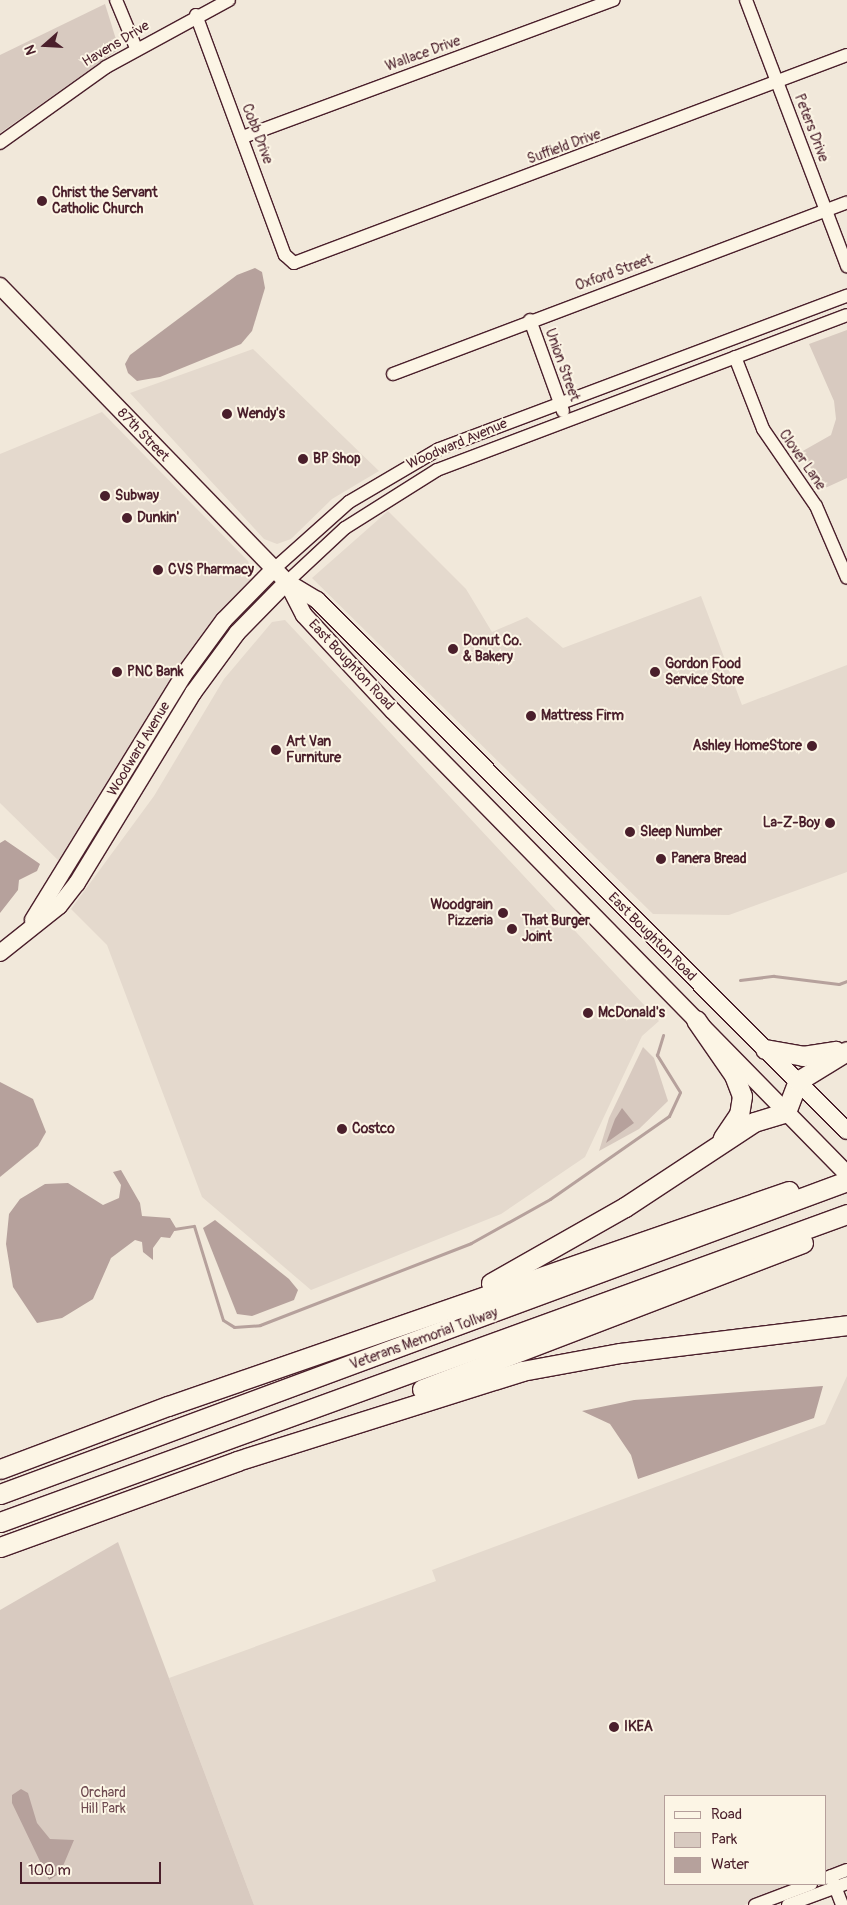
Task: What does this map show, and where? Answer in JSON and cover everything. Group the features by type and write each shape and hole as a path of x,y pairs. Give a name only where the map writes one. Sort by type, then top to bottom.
{"highway":[{"path":"696,1020 734,1075 742,1096 739,1114 716,1147"},
{"path":"765,1049 803,1056 847,1050"},
{"path":"368,1336 503,1278 763,1117 786,1112 798,1081 847,1050"},
{"path":"0,1469 368,1336 820,1181 847,1175"},
{"name":"Veterans Memorial Tollway","path":"0,1494 847,1181"},
{"name":"Veterans Memorial Tollway","path":"0,1522 847,1214"},
{"path":"0,1547 237,1461 771,1256 847,1219"},
{"path":"237,1461 522,1371 620,1353 847,1325"}],"main road":[{"name":"87th Street","path":"0,286 287,582"},
{"name":"Woodward Avenue","path":"30,925 188,668 224,620 274,569"},
{"name":"Woodward Avenue","path":"0,953 30,925 58,906 77,883 192,694 237,634 287,582"},
{"name":"East Boughton Road","path":"287,582 317,600 517,805 846,1130"},
{"name":"East Boughton Road","path":"287,582 304,615 492,814 847,1175"}],"street":[{"path":"116,0 136,48"},
{"name":"Havens Drive","path":"0,143 136,48 229,0"},
{"name":"Wallace Drive","path":"243,137 614,0"},
{"name":"Peters Drive","path":"746,0 847,266"},
{"name":"Cobb Drive","path":"196,16 290,262"},
{"name":"Suffield Drive","path":"290,262 778,83 847,55"},
{"name":"Oxford Street","path":"393,374 530,320 847,202"},
{"name":"Woodward Avenue","path":"274,569 329,517 395,471 439,449 847,296"},
{"name":"Woodward Avenue","path":"287,582 345,528 395,492 437,470 847,315"},
{"name":"Union Street","path":"530,320 566,420"},
{"name":"Clover Lane","path":"735,357 763,429 816,506 847,578"},
{"path":"788,1905 835,1881 847,1870"},
{"path":"835,1881 842,1905"},
{"path":"754,1905 808,1885"}],"shaded area":[{"path":"253,349 379,471 332,499 291,539 277,544 264,539 130,393"},
{"path":"102,412 248,561 253,576 64,866 0,803 0,454"},
{"path":"388,511 466,589 492,632 527,617 563,648 701,596 742,705 847,665 847,872 729,915 653,914 312,578"},
{"path":"285,620 659,1021 642,1036 585,1157 501,1214 311,1290 202,1197 107,945 71,909 154,796 224,679 272,622"},
{"path":"847,1376 847,1862 827,1872 827,1795 664,1795 664,1885 796,1885 744,1905 254,1905 169,1678 436,1581 432,1570 825,1424"}],"green space":[{"path":"105,4 119,49 0,133 0,55"},
{"path":"847,330 847,478 823,489 801,452 831,435 836,419 834,401 809,344"},
{"path":"643,1047 654,1058 668,1101 639,1129 599,1151 609,1118"},
{"name":"Orchard Hill Park","path":"118,1542 254,1905 0,1905 0,1610"}],"water":[{"path":"255,268 262,272 265,288 252,331 241,344 160,377 137,381 128,373 125,364 130,355 237,275"},
{"path":"5,840 40,864 37,871 19,880 18,890 0,913 0,843"},
{"path":"0,1082 33,1099 46,1132 38,1146 0,1177"},
{"path":"622,1108 634,1123 606,1143 615,1119"},
{"path":"121,1170 140,1203 142,1216 170,1218 176,1228 170,1238 161,1237 153,1248 153,1260 143,1252 142,1242 135,1240 111,1258 93,1299 62,1318 37,1323 13,1287 6,1244 9,1214 20,1199 45,1184 68,1183 103,1205 119,1198 121,1185 113,1172"},
{"path":"215,1220 289,1279 298,1290 294,1300 252,1316 237,1314 203,1228"},
{"path":"823,1386 814,1418 638,1479 631,1455 610,1424 582,1411 634,1400"},
{"path":"21,1789 28,1793 37,1823 50,1839 74,1840 60,1873 49,1880 12,1803 12,1795"}],"waterway":[{"path":"740,980 774,976 839,984 847,981"},
{"path":"174,1229 194,1226 223,1320 234,1327 260,1325 471,1243 550,1199 669,1116 680,1092 657,1055 663,1035"}],"place":[{"name":"Christ the Servant Catholic Church","path":"42,201"},
{"name":"Wendy's","path":"227,414"},
{"name":"BP Shop","path":"303,459"},
{"name":"Subway","path":"105,496"},
{"name":"Dunkin'","path":"127,518"},
{"name":"CVS Pharmacy","path":"158,570"},
{"name":"Donut Co. & Bakery","path":"453,649"},
{"name":"PNC Bank","path":"117,672"},
{"name":"Gordon Food Service Store","path":"655,672"},
{"name":"Mattress Firm","path":"531,716"},
{"name":"Ashley HomeStore","path":"812,746"},
{"name":"Art Van Furniture","path":"276,750"},
{"name":"La-Z-Boy","path":"830,823"},
{"name":"Sleep Number","path":"630,832"},
{"name":"Panera Bread","path":"661,859"},
{"name":"Woodgrain Pizzeria","path":"503,913"},
{"name":"That Burger Joint","path":"512,929"},
{"name":"McDonald's","path":"588,1013"},
{"name":"Costco","path":"342,1129"},
{"name":"IKEA","path":"614,1727"}]}
